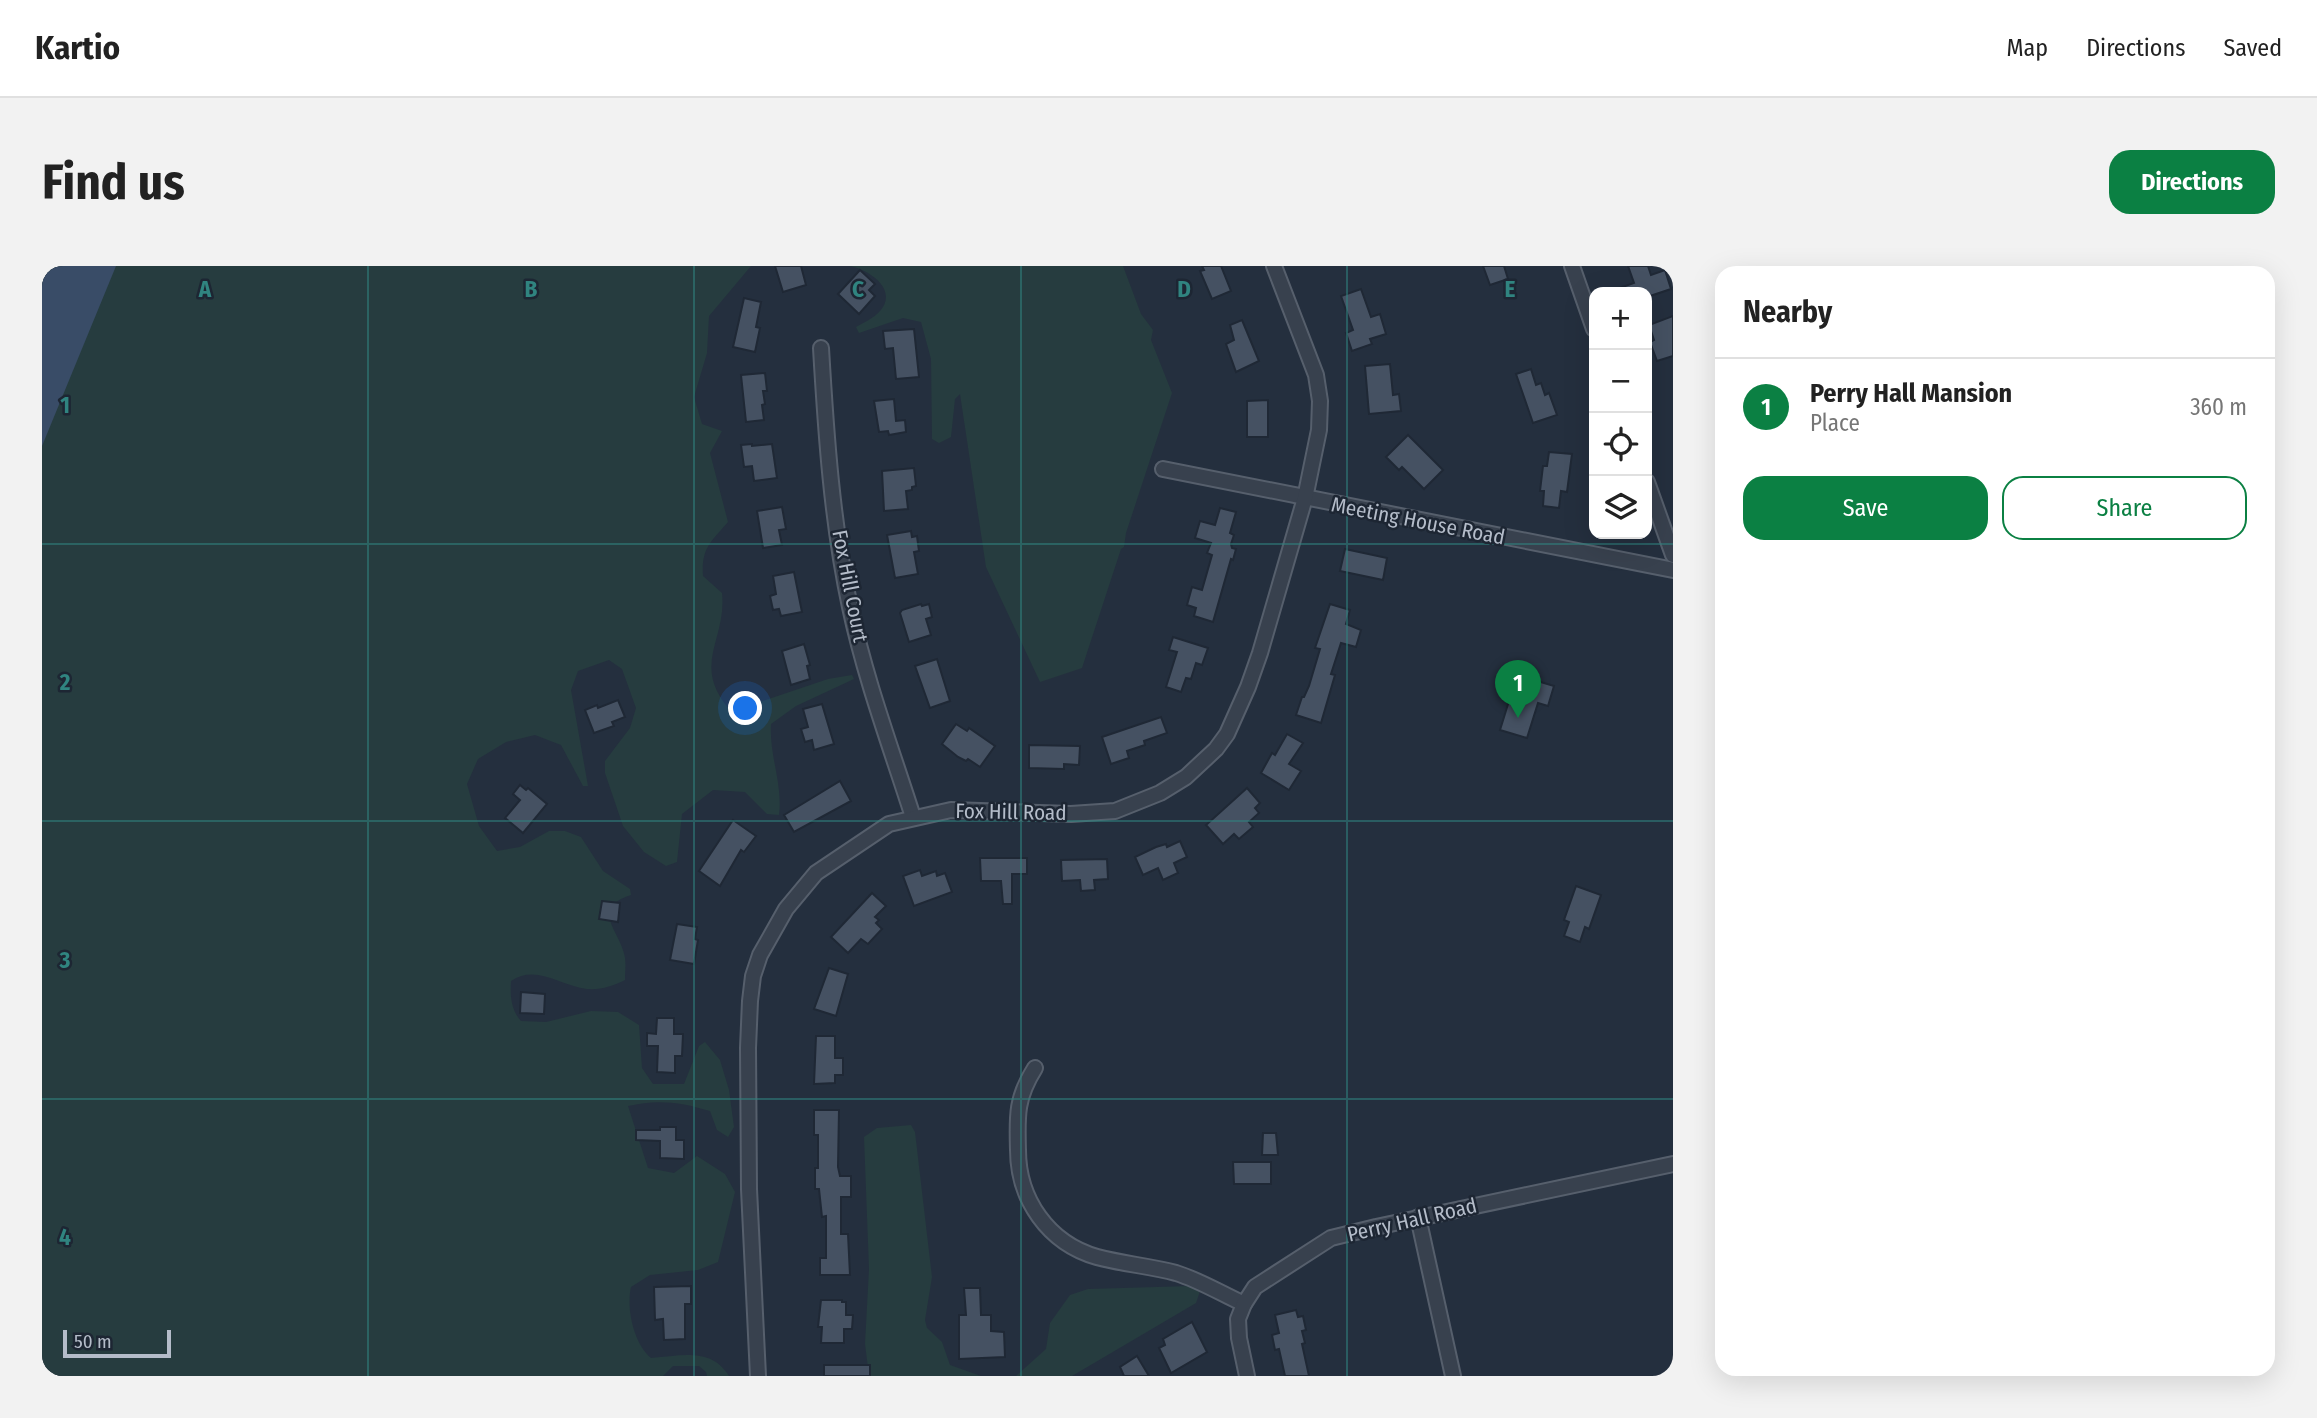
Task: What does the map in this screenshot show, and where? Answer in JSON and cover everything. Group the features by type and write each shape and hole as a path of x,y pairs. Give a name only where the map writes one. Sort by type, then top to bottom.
{"street":[{"name":"Fox Hill Road","path":"758,1376 748,1189 748,1048 753,976 760,955 786,909 816,873 889,824 951,810 1048,814 1115,811 1152,796 1186,777 1216,749 1237,716 1260,653 1305,498 1319,430 1320,401 1316,375 1274,266"},
{"path":"1572,266 1589,315"},
{"name":"Fox Hill Court","path":"821,348 832,483 850,608 913,817"},
{"name":"Meeting House Road","path":"1163,469 1673,570"},
{"path":"1652,496 1673,555"},
{"path":"1035,1069 1024,1086 1018,1106 1018,1164 1021,1185 1038,1217 1054,1233 1081,1251 1179,1274 1244,1304 1238,1319 1238,1338 1247,1376"},
{"name":"Perry Hall Road","path":"1244,1304 1255,1287 1331,1238 1418,1217 1673,1164"},
{"path":"1418,1217 1453,1376"}],"green space":[{"path":"42,266 751,266 709,316 707,353 694,397 702,424 722,431 710,453 728,522 708,546 703,566 703,576 722,593 720,625 711,665 713,678 718,693 729,709 739,709 828,679 852,675 854,679 796,706 771,724 779,815 767,814 745,792 713,790 682,814 677,862 666,866 644,852 623,826 605,773 605,761 630,728 636,708 622,669 609,660 578,671 571,690 588,786 583,786 561,745 535,735 506,742 478,759 467,784 479,826 497,851 520,847 549,831 565,831 581,837 603,871 630,889 631,895 611,907 609,914 625,958 625,980 607,987 587,989 539,975 520,976 511,981 511,992 513,1007 521,1021 546,1022 591,1011 618,1012 639,1025 642,1068 653,1084 684,1084 699,1046 705,1042 720,1060 729,1090 734,1127 728,1137 717,1130 710,1111 669,1102 628,1106 648,1168 674,1173 697,1156 725,1174 735,1192 718,1262 698,1270 650,1275 631,1287 630,1305 636,1335 651,1358 684,1355 704,1357 722,1367 729,1376 707,1376 699,1366 673,1366 663,1376 42,1376"},
{"path":"849,266 1123,266 1141,314 1153,330 1151,340 1172,393 1126,533 1124,547 1121,549 1082,668 1040,682 986,567 960,394 955,399 951,437 939,443 932,439 931,359 921,322 903,318 859,333 856,327 880,311 886,295 879,281 865,271"},
{"path":"911,1125 915,1132 932,1277 925,1320 927,1328 942,1342 950,1365 981,1376 869,1376 865,1344 869,1269 864,1137 877,1128"},
{"path":"1190,1286 1200,1291 1196,1303 1072,1376 1016,1376 1046,1349 1050,1323 1070,1295 1088,1289"}],"water":[{"path":"42,266 116,266 42,446"}],"building":[{"path":"775,266 801,266 806,285 783,292"},
{"path":"1202,266 1221,266 1231,291 1212,299 1200,271 1204,270"},
{"path":"1483,266 1504,266 1508,279 1490,285"},
{"path":"1628,266 1648,266 1651,275 1665,270 1671,289 1652,295 1652,287 1623,287 1634,283"},
{"path":"860,270 875,284 869,290 875,296 859,314 838,294"},
{"path":"1361,289 1371,317 1380,314 1386,334 1370,339 1372,344 1352,351 1346,333 1353,330 1341,296"},
{"path":"744,298 761,302 756,327 760,328 755,352 733,347"},
{"path":"1673,316 1673,356 1657,361 1652,347 1652,324"},
{"path":"1242,320 1259,361 1236,372 1226,344 1234,340 1230,325"},
{"path":"914,329 919,377 896,379 893,348 885,349 883,331"},
{"path":"1390,364 1393,395 1399,394 1401,411 1369,414 1365,366"},
{"path":"1531,369 1536,385 1541,383 1545,395 1549,393 1557,415 1533,423 1516,374"},
{"path":"765,373 767,391 763,391 764,420 746,422 741,375"},
{"path":"894,399 896,421 905,420 906,432 889,435 888,431 879,432 874,401"},
{"path":"1268,400 1268,437 1247,437 1247,401"},
{"path":"1408,435 1443,470 1424,489 1402,467 1399,470 1386,457"},
{"path":"772,444 777,478 754,481 752,466 744,467 741,445"},
{"path":"1549,452 1572,454 1567,492 1561,491 1559,508 1543,506 1544,491 1540,491 1543,466 1547,466"},
{"path":"914,468 916,486 906,491 908,509 884,511 882,471"},
{"path":"782,507 786,529 779,530 782,545 763,548 757,511"},
{"path":"1220,508 1236,512 1230,533 1234,535 1232,548 1236,549 1213,622 1194,616 1196,608 1187,605 1192,587 1202,590 1212,555 1207,553 1211,543 1195,538 1200,521 1215,525"},
{"path":"911,531 912,537 917,536 919,551 914,552 918,574 895,578 887,535"},
{"path":"1345,549 1387,558 1383,580 1340,571"},
{"path":"794,572 802,612 781,616 779,609 773,610 770,596 776,594 773,576"},
{"path":"921,604 929,604 932,617 926,619 931,635 909,642 900,613"},
{"path":"1330,604 1350,610 1346,624 1361,630 1356,647 1341,643 1331,674 1335,675 1321,723 1296,715 1309,686 1320,649 1315,648"},
{"path":"1173,637 1208,648 1202,665 1196,663 1191,679 1186,678 1181,692 1166,687 1177,652 1169,650"},
{"path":"804,644 810,665 807,666 810,679 791,685 782,651"},
{"path":"937,659 950,701 930,708 915,666"},
{"path":"1517,675 1554,686 1548,706 1538,703 1527,738 1500,730"},
{"path":"618,700 625,717 612,722 614,726 594,733 585,710"},
{"path":"822,704 834,744 814,750 812,740 805,742 801,729 808,727 803,709"},
{"path":"1161,717 1167,733 1144,741 1145,745 1127,751 1129,758 1111,764 1102,737"},
{"path":"956,724 967,731 969,728 995,746 980,767 968,759 966,761 958,757 942,744"},
{"path":"1287,734 1303,743 1289,764 1301,771 1289,790 1261,773"},
{"path":"1029,745 1080,746 1079,765 1064,764 1064,769 1029,768"},
{"path":"840,781 851,801 794,832 784,815"},
{"path":"520,785 526,790 528,788 547,804 523,833 505,818 520,800 513,794"},
{"path":"1247,788 1260,803 1255,808 1259,813 1249,822 1253,827 1239,839 1234,834 1223,844 1206,825"},
{"path":"733,820 756,836 744,852 741,850 720,886 699,871"},
{"path":"1180,841 1187,857 1174,863 1178,873 1163,880 1158,868 1143,875 1135,857 1156,847 1166,844 1167,847"},
{"path":"980,858 1027,858 1027,874 1012,874 1012,904 1003,904 1001,881 981,881"},
{"path":"1107,859 1108,879 1094,880 1095,890 1081,891 1080,880 1062,881 1061,860"},
{"path":"920,870 922,876 936,871 937,876 945,873 952,892 914,906 903,876"},
{"path":"1576,886 1601,895 1589,929 1585,927 1580,942 1564,936 1569,922 1564,920"},
{"path":"872,893 886,906 875,917 879,920 876,923 882,929 868,944 861,939 848,953 831,937"},
{"path":"602,901 620,903 618,922 599,919"},
{"path":"677,924 697,927 694,964 670,960"},
{"path":"829,968 848,974 836,1016 814,1009"},
{"path":"521,992 545,994 544,1014 520,1013"},
{"path":"657,1018 674,1018 674,1034 683,1034 682,1056 675,1056 675,1073 657,1072 658,1046 647,1046 647,1033 656,1034"},
{"path":"816,1036 835,1036 835,1058 843,1058 843,1075 835,1075 835,1083 814,1084"},
{"path":"814,1110 839,1110 838,1167 840,1176 851,1176 851,1197 841,1197 841,1234 848,1234 850,1275 820,1275 820,1258 826,1258 826,1216 822,1217 819,1189 815,1189 818,1135 814,1135"},
{"path":"660,1127 676,1127 676,1140 684,1140 684,1159 660,1158 660,1141 636,1140 636,1130 660,1130"},
{"path":"1263,1133 1276,1133 1278,1155 1262,1155"},
{"path":"1233,1162 1271,1162 1271,1184 1234,1184"},
{"path":"691,1286 691,1304 685,1304 685,1339 664,1340 663,1319 655,1320 654,1287"},
{"path":"964,1288 980,1288 981,1315 991,1315 991,1331 1004,1332 1005,1357 959,1359 959,1315 966,1315"},
{"path":"821,1300 842,1300 846,1302 846,1315 853,1315 852,1329 844,1329 844,1343 821,1343 822,1327 818,1327"},
{"path":"1296,1310 1298,1317 1303,1316 1306,1330 1302,1331 1305,1343 1302,1344 1309,1376 1285,1376 1279,1349 1275,1350 1272,1335 1279,1333 1275,1315"},
{"path":"1192,1322 1207,1352 1171,1373 1159,1348 1165,1345 1163,1339"},
{"path":"1137,1356 1149,1376 1124,1376 1120,1367"},
{"path":"824,1365 870,1365 870,1376 824,1376"}],"place":[{"name":"Perry Hall Mansion","path":"1518,718"}]}
